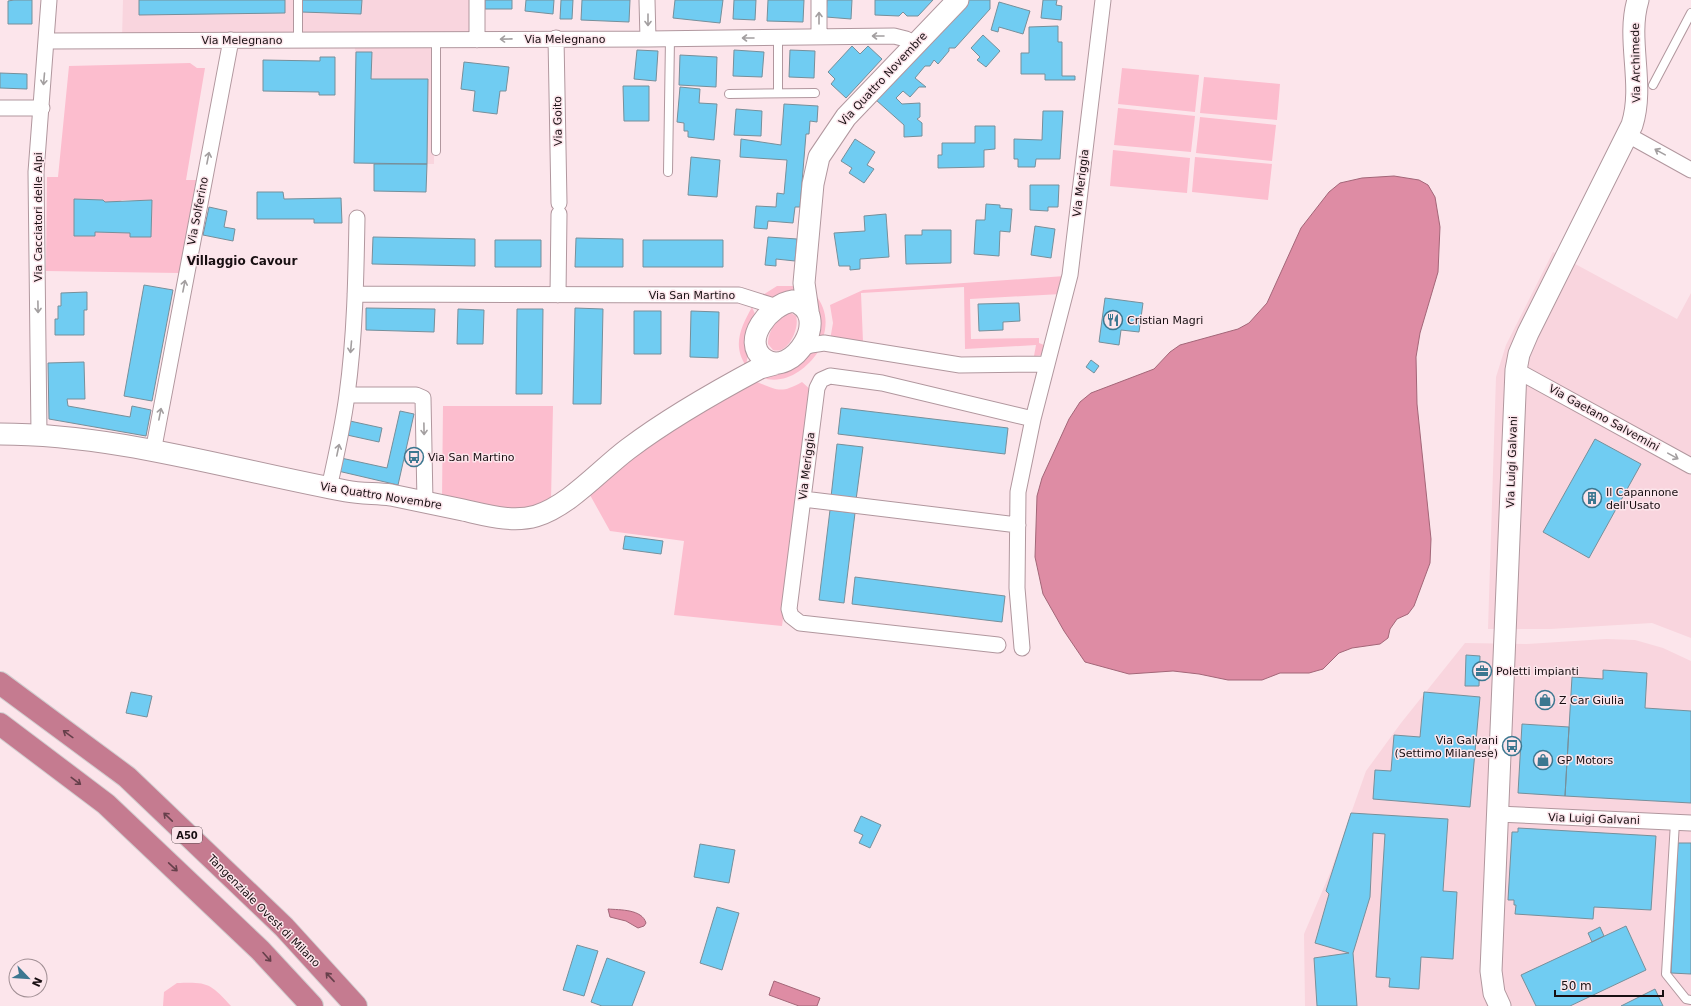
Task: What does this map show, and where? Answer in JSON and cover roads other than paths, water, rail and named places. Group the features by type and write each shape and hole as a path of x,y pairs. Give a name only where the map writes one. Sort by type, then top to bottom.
{"highway":[{"name":"Tangenziale Ovest di Milano","path":"0,683 127,777 284,927 356,1006"},
{"path":"0,724 106,804 260,950 312,1006"}],"street":[{"name":"Via Cacciatori delle Alpi","path":"38,434 36,172 49,0"},
{"path":"477,0 477,40"},
{"path":"647,0 648,39"},
{"path":"819,0 819,37"},
{"name":"Via Quattro Novembre","path":"791,313 804,283 813,184 819,157 846,117 958,0"},
{"name":"Via Meriggia","path":"998,645 800,623 792,616 789,609 817,388 821,380 830,376 882,383 1033,419 1070,276 1103,0"},
{"name":"Via Archimede","path":"1624,0 1630,130"},
{"name":"Via Archimede","path":"1630,130 1637,105 1635,18 1638,0"},
{"name":"Via Melegnano","path":"47,40 477,40 556,38 648,39 894,36 906,39 916,44"},
{"name":"Via Goito","path":"556,38 559,209 558,295"},
{"name":"Via Solferino","path":"153,452 231,40"},
{"path":"0,108 42,108"},
{"path":"1630,130 1691,170"},
{"name":"Via Luigi Galvani","path":"1500,1006 1494,994 1491,971 1516,370 1519,354 1528,333 1630,130"},
{"path":"329,488 339,447 347,395 355,301 357,218"},
{"name":"Via San Martino","path":"355,301 558,295 739,295 791,313"},
{"path":"791,313 824,343"},
{"path":"791,313 756,337 766,359 782,364 790,359 800,349 811,345 824,343 960,365 1047,364"},
{"path":"791,313 800,349"},
{"name":"Via Quattro Novembre","path":"0,434 65,436 153,452 349,492 388,495 499,517 523,518 536,516 566,500 628,449 663,424 745,376 766,359"},
{"name":"Via Gaetano Salvemini","path":"1516,370 1691,466"},
{"path":"347,395 416,395 423,398 425,502"},
{"path":"1022,648 1017,588 1020,477 1033,419"},
{"path":"803,499 1018,525"},
{"name":"Via Luigi Galvani","path":"1498,814 1691,823"}],"lane":[{"path":"298,0 298,40"},
{"path":"1653,85 1691,13"},
{"path":"668,172 670,38"},
{"path":"778,38 778,93"},
{"path":"436,40 436,151"},
{"path":"729,94 815,93"},
{"path":"1675,822 1666,974 1686,999 1691,1000"}],"place":[{"name":"Cristian Magri","path":"1113,320"},
{"name":"Via San Martino","path":"414,457"},
{"name":"Il Capannone dell'Usato","path":"1592,498"},
{"name":"Poletti impianti","path":"1482,671"},
{"name":"Z Car Giulia","path":"1545,700"},
{"name":"Via Galvani (Settimo Milanese)","path":"1512,746"},
{"name":"GP Motors","path":"1543,760"}],"district":[{"name":"Villaggio Cavour","path":"242,261"}]}
